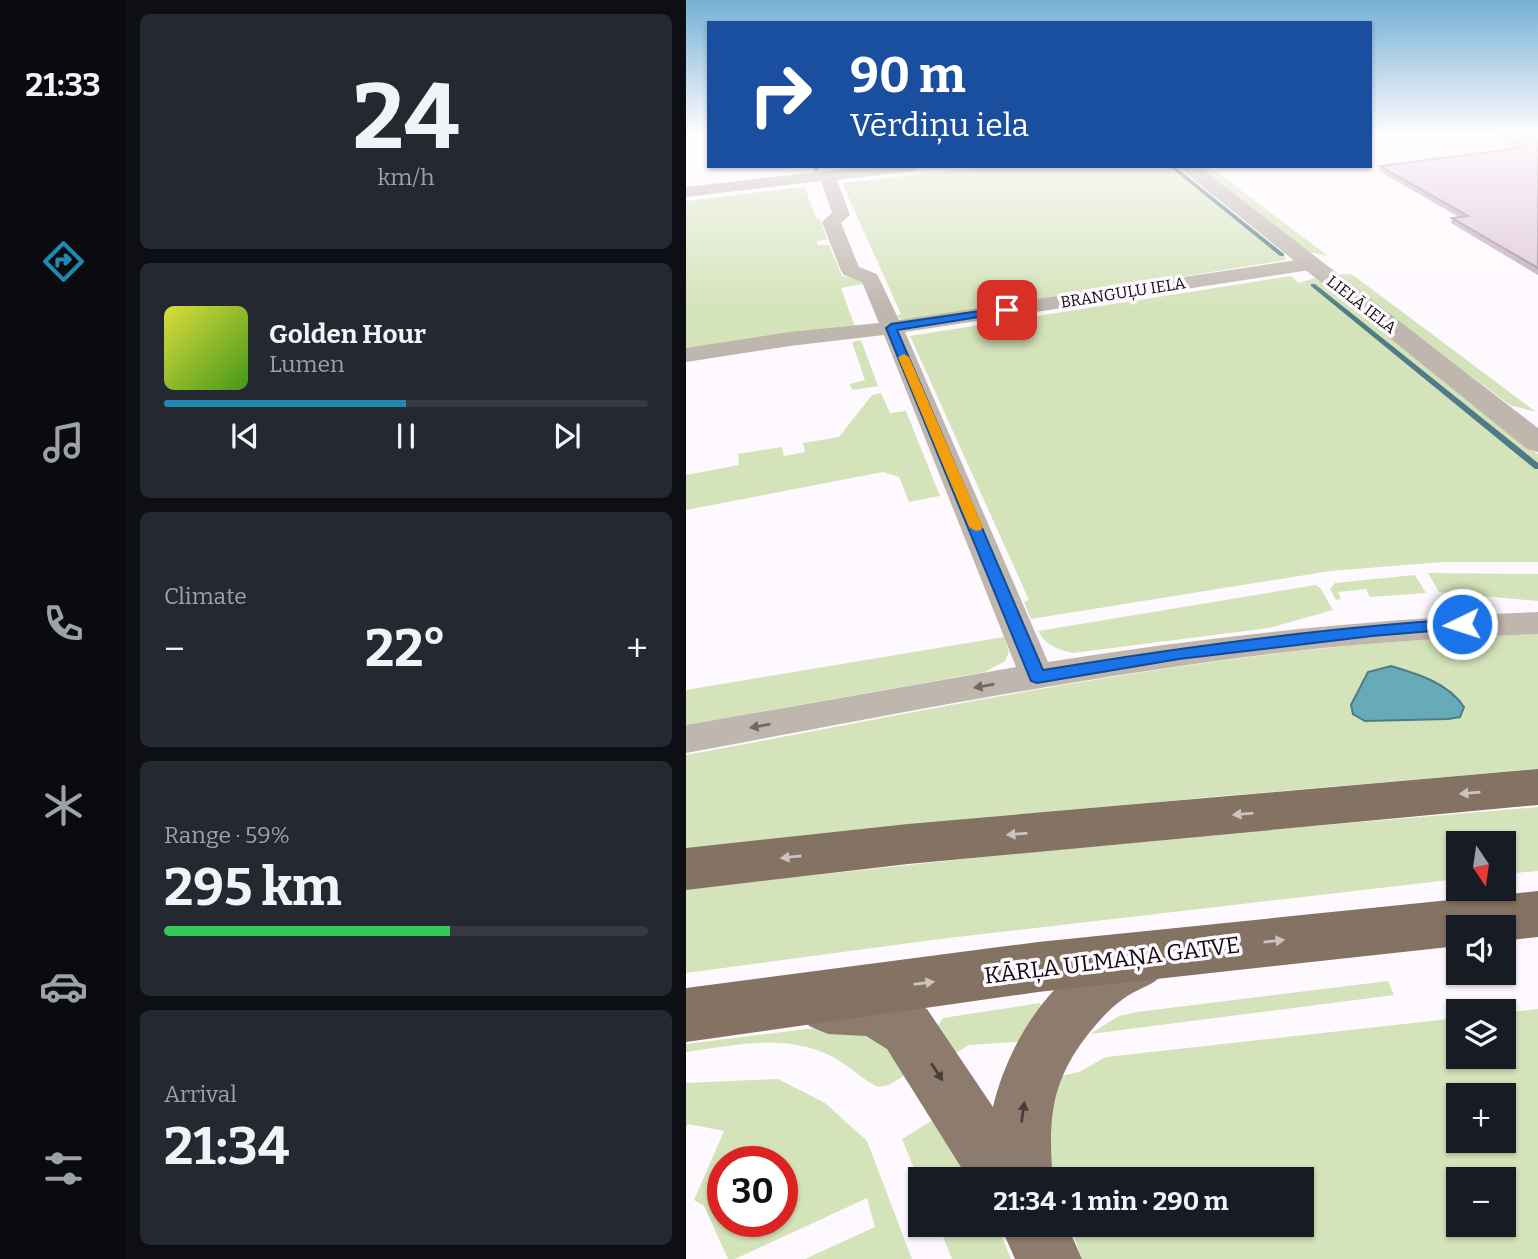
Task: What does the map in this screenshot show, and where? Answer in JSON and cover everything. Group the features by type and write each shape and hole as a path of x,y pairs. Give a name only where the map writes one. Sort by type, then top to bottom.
{"highway":[{"path":"686,869 908,844 1538,787"},
{"name":"KĀRĻA ULMAŅA GATVE","path":"686,1015 1158,953 1538,914"}],"main road":[{"path":"1021,1167 1019,1140 1026,1094 1050,1042 1067,1017 1098,985 1158,953"},
{"path":"774,1003 873,1010 907,1030 997,1167"},
{"path":"1038,1237 1049,1259"}],"street":[{"path":"833,192 841,215 831,222 851,271 870,278 1037,677"},
{"name":"LIELĀ IELA","path":"1219,192 1538,443"},
{"name":"BRANGUĻU IELA","path":"686,355 790,339 891,328 1310,264"},
{"path":"686,739 1179,653 1372,630 1538,622"}],"green space":[{"path":"763,192 806,192 827,239 817,241 818,245 829,245 842,276 861,280 863,284 841,288 855,327 686,349 686,201"},
{"path":"846,192 1208,192 1283,253 1286,260 912,320 900,319 897,316 901,314"},
{"path":"1230,192 1243,192 1328,256 1308,252"},
{"path":"1336,275 1353,275 1536,412 1510,405"},
{"path":"1291,276 1299,283 1315,278 1538,454 1538,562 1443,562 1330,571 1031,619 1024,602 1029,600 910,336"},
{"path":"861,340 878,386 852,390 850,384 865,380 852,342"},
{"path":"881,393 890,413 906,411 940,496 909,502 899,477 883,472 686,510 686,475 739,465 738,454 782,447 784,456 805,452 803,443 839,437 872,395"},
{"path":"1428,573 1538,574 1538,601 1439,592"},
{"path":"1415,575 1426,593 1370,597 1366,589 1338,592 1341,599 1336,600 1330,589 1335,583"},
{"path":"1316,585 1333,610 1269,628 1073,653 1053,646 1044,640 1038,631"},
{"path":"1538,634 1538,769 1199,798 686,851 686,755 1086,681 1246,657 1353,645"},
{"path":"1004,637 1009,652 1005,661 985,672 686,725 686,690"},
{"path":"1538,807 1538,871 1516,873 1516,831 1446,831 1446,880 940,939 686,973 686,889 1124,842"},
{"path":"1388,981 1394,995 1090,1034 1119,1016 1137,1012"},
{"path":"1040,1003 1046,1013 1030,1041 969,1045 954,1054 936,1029 943,1018"},
{"path":"1538,1009 1538,1259 1082,1259 1074,1237 1314,1237 1314,1167 1050,1167 1047,1159 1055,1077 1079,1072 1106,1057 1446,1019 1446,1069 1516,1069 1516,1012"},
{"path":"823,1027 877,1038 915,1069 889,1085 878,1087 827,1054 792,1044 740,1044 686,1052 686,1044"},
{"path":"778,1079 825,1103 867,1141 912,1259 805,1259 875,1227 867,1198 798,1230 798,1146 717,1146 724,1131 688,1124 686,1128 686,1083"},
{"path":"941,1115 968,1167 913,1167 902,1139"},
{"path":"707,1170 707,1213 704,1206 694,1200"},
{"path":"718,1237 783,1237 735,1259 728,1259"},
{"path":"943,1237 1002,1237 1011,1259 952,1259"}],"water":[{"path":"1391,666 1422,676 1450,692 1464,707 1460,717 1365,721 1353,714 1351,705 1368,672"}],"building":[{"path":"1425,192 1538,192 1538,268 1452,218 1468,216"}],"waterway":[{"path":"1203,192 1282,255"},
{"path":"1313,285 1538,467"}],"slow traffic":[{"path":"904,357 976,527"}],"route":[{"path":"1007,310 891,328 1037,677 1179,653 1372,630 1462,624"}]}
